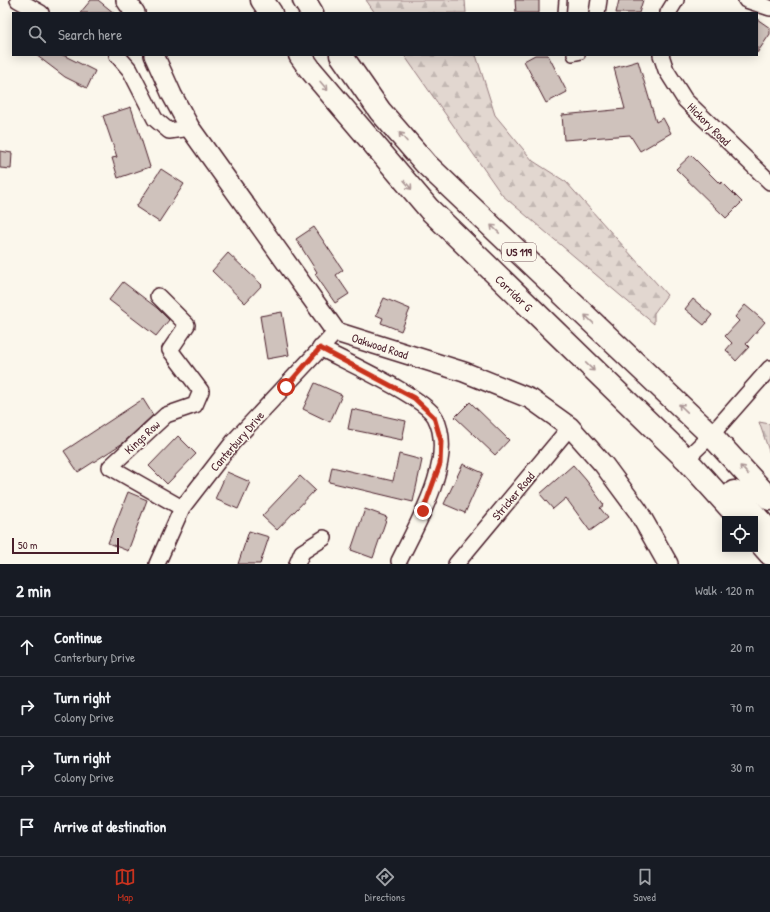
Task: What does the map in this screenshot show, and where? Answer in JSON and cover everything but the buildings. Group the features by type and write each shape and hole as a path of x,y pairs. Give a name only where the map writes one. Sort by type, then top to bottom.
{"highway":[{"path":"262,0 270,12"},
{"path":"304,0 311,12"},
{"name":"Corridor G","path":"301,56 429,209 686,459 737,516"},
{"name":"US 119","path":"342,56 380,111 426,164 711,435 770,499"},
{"path":"686,459 696,457 705,460 770,532"},
{"path":"758,540 770,554"}],"street":[{"path":"18,0 39,12"},
{"path":"126,0 135,12"},
{"path":"597,12 599,0"},
{"path":"669,12 676,0"},
{"path":"746,0 770,8"},
{"path":"118,56 130,70 155,120 169,130 190,128"},
{"name":"Oakwood Road","path":"154,56 172,95 190,128 336,332 464,372 531,399 570,427 604,465 638,511 668,564"},
{"name":"Hickory Road","path":"661,56 666,70 685,100 770,182"},
{"name":"Kings Row","path":"158,296 187,325 170,350 201,391 195,405 166,415 110,467 182,508"},
{"name":"Canterbury Drive","path":"157,564 182,508 233,442 336,332"},
{"path":"320,348 414,398 434,417 441,441 440,464 423,511 399,561"},
{"path":"686,459 711,435 770,368"},
{"name":"Stricker Road","path":"456,564 570,427"},
{"path":"297,564 302,552 324,538"}],"lane":[{"path":"562,12 563,0"}],"green space":[{"path":"366,0 465,0 466,12 374,12"},
{"path":"405,56 476,56 495,115 533,161 566,182 667,295 654,313 654,324 502,195"},
{"path":"759,422 770,424 770,454"}],"route":[{"path":"286,387 320,348 414,398 434,417 441,441 440,464 423,511"}]}
